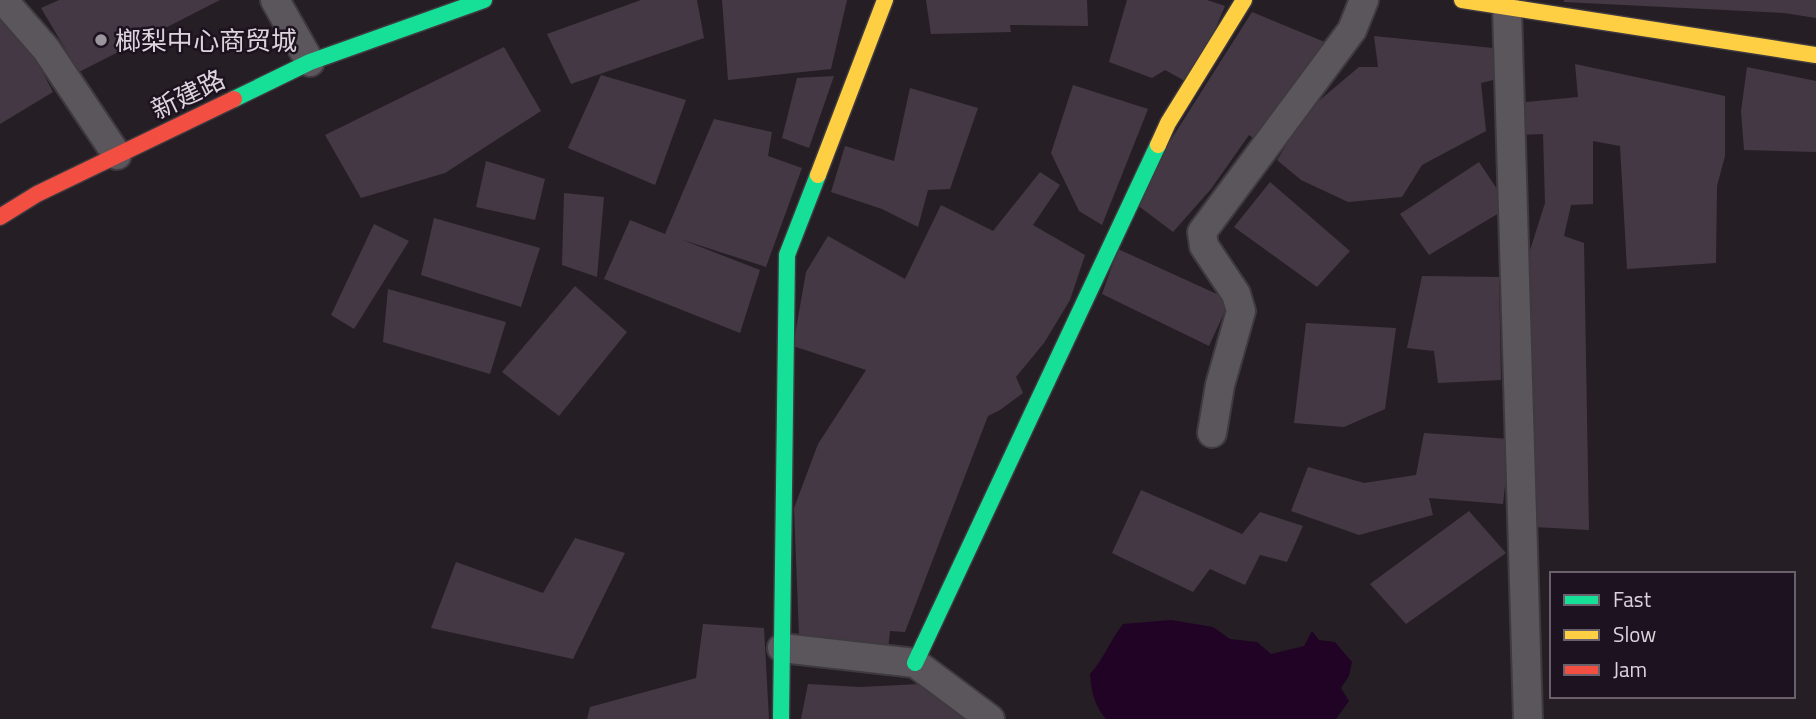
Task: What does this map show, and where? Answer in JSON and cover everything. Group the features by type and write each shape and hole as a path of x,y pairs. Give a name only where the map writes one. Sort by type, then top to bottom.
{"street":[{"path":"3,0 46,49 117,156"},
{"path":"275,0 310,62"},
{"name":"新建路","path":"0,217 37,194 310,62 484,0"},
{"path":"781,719 787,255 885,0"},
{"path":"915,663 1168,123 1244,0"},
{"path":"1212,433 1220,385 1241,311 1236,294 1204,246 1202,232 1352,30 1364,0"},
{"path":"1462,0 1816,55"},
{"path":"1507,8 1528,719"},
{"path":"782,648 915,663 990,719"}],"shaded area":[{"path":"1171,620 1213,627 1230,639 1257,642 1271,654 1304,646 1312,631 1319,640 1335,642 1352,662 1349,676 1341,688 1349,701 1336,719 1106,719 1094,698 1090,674 1118,630 1123,624"}],"building":[{"name":"榔梨中心商贸城","path":"59,0 220,0 79,72 41,8"},
{"path":"641,0 697,0 704,38 571,84 547,34"},
{"path":"722,0 847,0 831,69 728,80"},
{"path":"926,0 1087,0 1088,26 1010,25 1011,32 931,34"},
{"path":"1127,0 1207,0 1225,6 1192,85 1165,70 1152,78 1109,62"},
{"path":"1564,0 1816,0 1816,18 1784,13"},
{"path":"0,2 22,33 53,92 0,124"},
{"path":"1252,12 1332,45 1266,146 1249,135 1211,189 1173,232 1132,201"},
{"path":"1374,36 1493,48 1497,79 1481,83 1486,131 1422,165 1402,197 1348,202 1301,180 1277,160 1308,110 1359,67 1378,67"},
{"path":"504,47 541,111 445,173 361,198 325,135"},
{"path":"1575,64 1725,96 1725,156 1717,186 1716,263 1627,269 1620,146 1593,141 1593,204 1571,205 1564,236 1584,243 1589,530 1535,527 1526,263 1545,203 1543,134 1519,135 1516,103 1578,97"},
{"path":"1747,67 1816,81 1816,152 1744,150 1741,111"},
{"path":"601,75 686,100 655,185 568,148"},
{"path":"834,76 809,148 782,138 797,78"},
{"path":"1073,85 1148,109 1102,225 1079,211 1051,153"},
{"path":"910,88 978,108 950,189 928,190 918,227 882,209 831,192 845,146 894,161"},
{"path":"714,119 772,132 768,156 802,168 766,267 680,239 760,270 740,333 604,279 630,220 665,234"},
{"path":"486,161 545,179 535,220 476,207"},
{"path":"1479,162 1509,207 1429,255 1400,214"},
{"path":"1040,172 1060,185 1033,225 1085,255 1070,300 1044,343 1016,377 1023,393 988,416 905,632 890,631 887,660 799,635 794,508 818,444 866,370 793,346 806,272 828,236 905,279 941,205 993,231"},
{"path":"1270,182 1350,251 1317,287 1234,227"},
{"path":"564,193 604,197 597,277 562,265"},
{"path":"434,218 540,248 521,307 421,275"},
{"path":"374,224 409,241 354,329 331,315"},
{"path":"1118,249 1230,300 1209,346 1102,294"},
{"path":"1422,276 1499,277 1501,380 1438,383 1434,351 1407,348"},
{"path":"575,286 627,332 559,416 502,372"},
{"path":"388,289 506,322 490,374 383,342"},
{"path":"1306,323 1396,328 1385,409 1344,427 1294,423"},
{"path":"1424,433 1510,439 1503,504 1429,498 1433,515 1359,535 1291,511 1308,467 1364,483 1416,475"},
{"path":"1141,490 1242,534 1260,512 1303,526 1287,562 1260,555 1245,585 1210,569 1193,592 1112,553"},
{"path":"1469,511 1506,553 1406,624 1370,584"},
{"path":"575,538 625,553 573,659 431,628 456,562 543,593"},
{"path":"703,624 764,628 769,719 587,719 590,707 696,678"},
{"path":"808,684 860,687 920,684 970,719 801,719"}],"traffic: fast":[{"path":"234,99 310,62 484,0"},
{"path":"915,663 1158,145"},
{"path":"781,719 787,255 818,175"}],"traffic: slow":[{"path":"818,175 885,0"},
{"path":"1158,145 1168,123 1244,0"},
{"path":"1462,0 1816,55"}],"traffic: jam":[{"path":"0,217 37,194 234,99"}],"place":[{"name":"榔梨中心商贸城","path":"101,40"}]}
